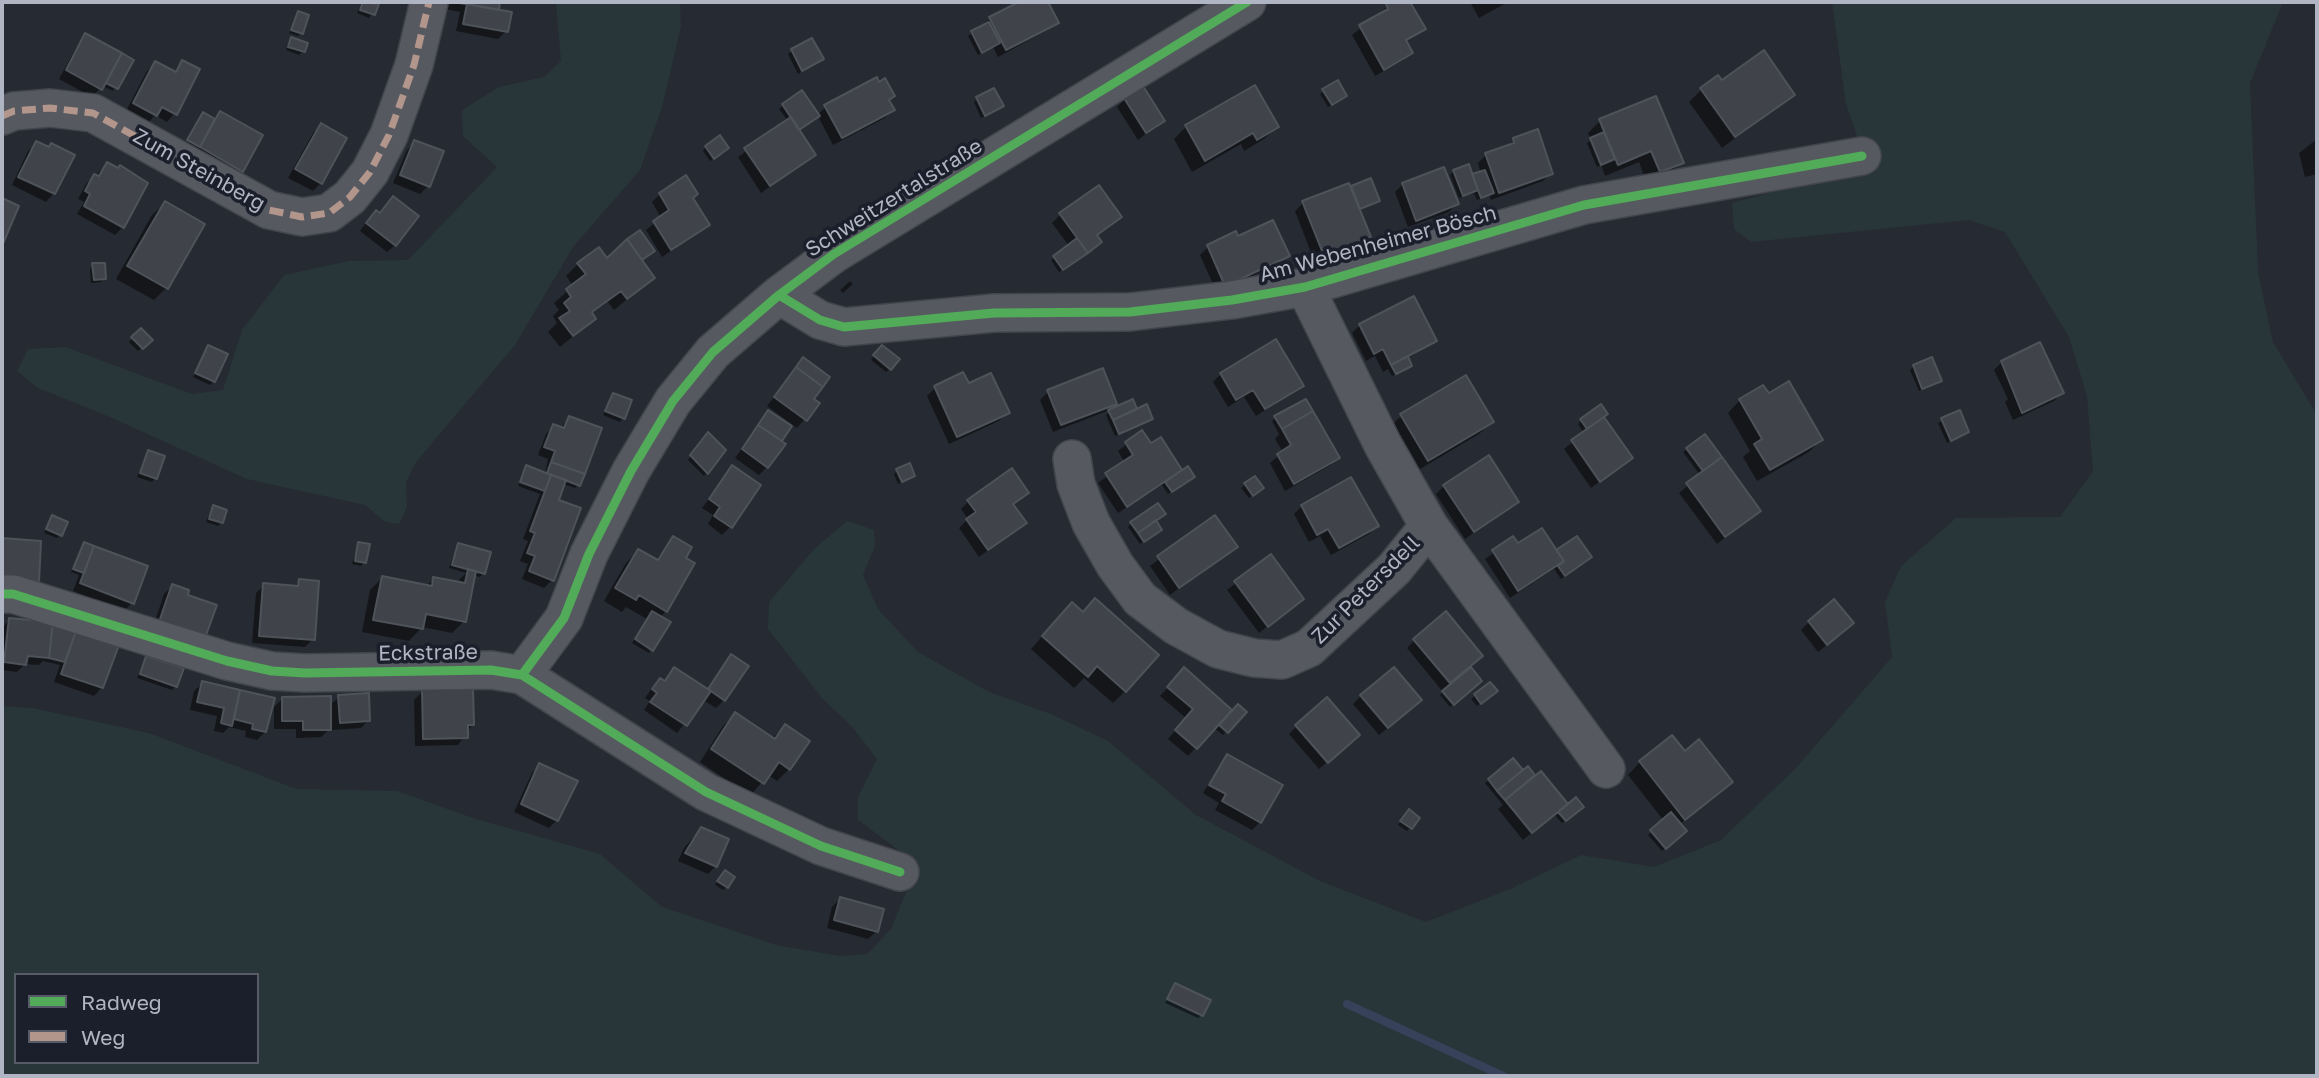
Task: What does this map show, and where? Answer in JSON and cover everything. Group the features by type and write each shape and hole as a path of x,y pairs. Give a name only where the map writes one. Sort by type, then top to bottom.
{"street":[{"name":"Zum Steinberg","path":"2,116 14,111 50,108 93,113 269,210 302,217 329,213 350,197 370,172 389,135 414,65 429,2"},
{"name":"Schweitzertalstraße","path":"522,675 564,618 589,554 631,471 673,401 713,352 779,295 834,254 1247,2"},
{"name":"Am Webenheimer Bösch","path":"779,295 820,320 844,327 994,313 1130,312 1232,300 1305,287 1584,205 1862,156"},
{"name":"Zur Petersdell","path":"1305,287 1377,433 1429,526 1606,769"},
{"name":"Zur Petersdell","path":"1072,459 1076,484 1091,523 1115,565 1140,599 1176,626 1217,649 1254,658 1282,660 1308,648 1394,569 1429,526"},
{"name":"Eckstraße","path":"2,594 13,594 227,661 272,671 305,673 491,670 522,675 706,792 821,846 900,872"}],"shaded area":[{"path":"556,2 680,2 681,27 662,107 640,170 573,247 515,345 416,462 406,482 407,507 399,524 385,522 365,505 247,479 110,417 38,388 17,371 28,349 65,347 192,394 223,390 242,330 284,275 349,261 408,260 497,167 463,136 462,110 499,87 544,77 561,61"},
{"path":"1832,2 2283,2 2250,83 2258,272 2273,342 2317,415 2317,1076 2,1076 2,706 32,708 149,733 296,789 397,791 473,818 600,854 662,907 776,945 840,956 867,954 891,929 909,885 905,855 858,820 858,797 877,759 853,728 821,697 768,629 769,602 814,549 847,521 874,530 875,546 863,575 878,609 918,652 989,692 1051,714 1108,741 1196,815 1320,881 1426,922 1510,889 1581,855 1654,867 1721,840 1797,767 1892,657 1885,602 1901,566 1956,518 2060,517 2093,471 2087,396 2069,337 2005,232 1969,220 1751,242 1734,229 1732,203 1856,170 1858,139 1846,104"}],"building":[{"path":"363,2 379,4 375,15 360,10"},
{"path":"454,2 500,2 499,10"},
{"path":"1019,2 1048,2 1059,23 1006,50 989,17"},
{"path":"1410,2 1426,29 1406,40 1413,53 1384,70 1359,25 1388,9 1386,4"},
{"path":"467,4 512,12 508,32 463,24"},
{"path":"298,11 309,15 303,34 291,30"},
{"path":"989,22 1000,43 982,53 971,31"},
{"path":"85,33 122,53 102,90 66,70"},
{"path":"291,37 308,43 305,52 288,47"},
{"path":"812,38 824,59 802,71 791,49"},
{"path":"1764,50 1795,95 1735,137 1700,88 1718,75 1722,80"},
{"path":"122,53 134,60 118,89 106,83"},
{"path":"182,60 200,69 177,115 162,107 157,116 133,103 155,61 176,72"},
{"path":"877,77 879,82 885,78 895,96 889,100 895,110 842,138 824,105"},
{"path":"1338,80 1347,96 1332,105 1322,89"},
{"path":"1255,85 1279,127 1257,140 1253,133 1205,161 1185,125"},
{"path":"1143,86 1165,121 1146,133 1124,98"},
{"path":"994,88 1004,106 985,116 976,97"},
{"path":"802,90 820,116 799,130 782,104"},
{"path":"1656,96 1684,163 1660,172 1651,151 1618,165 1599,119"},
{"path":"220,111 263,135 243,172 200,147"},
{"path":"203,112 215,119 200,147 187,140"},
{"path":"791,117 816,155 770,186 744,148"},
{"path":"321,123 347,138 322,184 295,169"},
{"path":"1538,129 1553,174 1499,193 1485,153 1514,143 1513,138"},
{"path":"1604,132 1615,159 1601,165 1590,138"},
{"path":"720,135 729,148 714,159 705,146"},
{"path":"414,140 444,151 430,187 400,175"},
{"path":"36,141 49,147 51,143 75,155 55,194 18,177"},
{"path":"107,162 118,168 120,165 148,183 124,228 84,206 90,194 85,191 94,174 99,176"},
{"path":"1469,164 1478,190 1463,196 1453,170"},
{"path":"1444,167 1459,204 1416,221 1402,183"},
{"path":"1485,170 1494,193 1481,198 1472,174"},
{"path":"686,175 698,194 693,198 710,225 671,250 653,221 669,210 659,193"},
{"path":"1371,178 1380,201 1360,209 1351,186"},
{"path":"1349,183 1371,237 1324,256 1302,201"},
{"path":"1099,185 1122,217 1097,235 1102,242 1088,253 1059,213"},
{"path":"393,196 419,216 396,246 366,223 376,210 380,213"},
{"path":"2,198 19,206 2,246"},
{"path":"165,201 205,224 168,289 127,266"},
{"path":"1273,220 1290,256 1225,286 1207,245 1236,231 1238,236"},
{"path":"640,230 655,251 642,260 627,239"},
{"path":"1077,238 1088,253 1063,270 1053,256"},
{"path":"627,239 655,278 627,299 621,291 592,312 596,319 573,336 559,318 570,311 564,303 571,297 566,289 586,274 577,263 599,247 607,258"},
{"path":"92,263 105,263 106,279 94,280"},
{"path":"1414,296 1437,341 1391,365 1383,349 1374,354 1359,324"},
{"path":"141,328 153,340 143,349 131,337"},
{"path":"1276,339 1304,386 1265,409 1253,390 1236,400 1220,373"},
{"path":"2040,342 2064,393 2022,413 2001,361"},
{"path":"208,345 228,354 215,382 195,373"},
{"path":"882,345 900,359 891,370 873,355"},
{"path":"1408,356 1412,366 1396,374 1391,365"},
{"path":"803,357 830,377 823,387 796,367"},
{"path":"1932,357 1942,381 1922,389 1913,365"},
{"path":"796,367 823,387 814,399 820,403 807,421 774,397"},
{"path":"1103,368 1117,404 1061,425 1047,390"},
{"path":"963,372 969,383 991,373 1010,413 957,437 934,386"},
{"path":"1466,375 1494,422 1428,461 1400,414"},
{"path":"1789,381 1823,440 1770,470 1754,444 1762,439 1739,399 1763,385 1769,393"},
{"path":"613,393 632,400 625,419 605,411"},
{"path":"1133,399 1137,409 1113,420 1108,410"},
{"path":"1306,399 1313,411 1282,429 1274,416"},
{"path":"1147,404 1153,419 1119,434 1113,420"},
{"path":"1601,404 1608,414 1587,429 1580,419"},
{"path":"768,410 792,426 782,441 758,425"},
{"path":"1960,410 1969,432 1951,441 1941,418"},
{"path":"1313,411 1340,458 1294,484 1277,454 1291,445 1282,429"},
{"path":"569,416 602,428 585,474 551,462 555,451 544,447 553,424 564,428"},
{"path":"1604,417 1633,458 1600,482 1571,440"},
{"path":"758,425 786,444 768,468 742,449"},
{"path":"1142,430 1151,443 1161,437 1182,470 1127,507 1105,473 1133,455 1125,442"},
{"path":"708,432 726,450 708,474 690,455"},
{"path":"1705,434 1722,457 1703,471 1686,448"},
{"path":"148,450 165,456 157,479 140,473"},
{"path":"1489,455 1519,502 1474,532 1443,485"},
{"path":"1722,457 1761,511 1725,537 1686,483"},
{"path":"551,462 585,474 580,486 547,473"},
{"path":"910,463 915,476 902,482 896,469"},
{"path":"526,465 551,475 545,491 520,482"},
{"path":"732,465 761,485 732,528 714,516 720,507 709,499"},
{"path":"1188,466 1195,477 1172,492 1165,482"},
{"path":"1012,468 1029,493 1013,504 1027,523 988,550 966,519 976,512 967,500"},
{"path":"551,475 566,480 559,500 581,508 554,581 529,571 535,556 527,553 535,533 530,531"},
{"path":"1255,476 1264,488 1253,496 1244,483"},
{"path":"1351,477 1379,526 1339,548 1328,529 1317,535 1301,505"},
{"path":"1158,503 1166,514 1138,533 1130,522"},
{"path":"213,505 227,510 223,523 209,519"},
{"path":"52,515 68,522 62,536 46,529"},
{"path":"1215,515 1238,547 1179,588 1157,556"},
{"path":"1156,520 1162,530 1144,542 1138,533"},
{"path":"1542,528 1564,561 1518,591 1492,550 1513,536 1518,543"},
{"path":"673,536 692,547 686,558 695,563 667,612 639,595 636,600 615,588 638,549 658,560"},
{"path":"1577,536 1592,557 1565,576 1558,566 1564,561 1556,550"},
{"path":"2,538 41,541 39,582 2,580"},
{"path":"84,542 94,546 84,573 73,569"},
{"path":"358,542 370,544 366,563 355,561"},
{"path":"458,543 491,552 485,574 452,565"},
{"path":"94,546 148,566 134,604 80,583"},
{"path":"1271,554 1304,599 1268,627 1234,581"},
{"path":"468,569 476,571 466,622 426,614 423,629 373,620 382,576 432,586 433,577 465,583"},
{"path":"299,579 319,581 315,640 259,636 263,583 298,586"},
{"path":"172,584 189,590 188,595 217,605 205,638 159,622"},
{"path":"1095,598 1159,655 1126,692 1097,666 1088,677 1042,636 1072,602 1083,612"},
{"path":"1834,599 1854,623 1827,645 1808,621"},
{"path":"652,611 671,622 653,651 635,639"},
{"path":"1446,611 1483,656 1450,683 1413,639"},
{"path":"9,618 53,622 49,658 28,656 26,665 4,662"},
{"path":"53,622 76,631 65,662 49,658"},
{"path":"76,631 119,645 103,688 61,674"},
{"path":"731,654 749,666 725,701 708,689"},
{"path":"146,656 184,668 177,687 140,674"},
{"path":"674,667 711,691 687,726 650,702 657,693 652,689 660,678 665,681"},
{"path":"1184,667 1232,710 1197,749 1175,730 1193,709 1167,687"},
{"path":"1394,667 1422,700 1388,728 1360,695"},
{"path":"1471,667 1482,681 1454,705 1442,691"},
{"path":"202,681 240,690 232,726 221,723 224,708 197,702"},
{"path":"1490,682 1498,691 1481,704 1474,694"},
{"path":"473,688 474,725 468,725 468,738 423,739 422,690"},
{"path":"240,690 275,698 266,732 252,729 253,724 234,719"},
{"path":"369,693 370,721 340,723 338,695"},
{"path":"331,696 331,730 303,730 303,721 282,721 282,697"},
{"path":"1327,697 1360,735 1328,763 1295,725"},
{"path":"1238,704 1247,712 1228,733 1219,725"},
{"path":"735,712 775,739 785,724 810,741 790,770 779,762 764,784 711,749"},
{"path":"1672,735 1685,751 1699,739 1733,782 1685,820 1639,761"},
{"path":"1227,754 1283,785 1261,823 1222,801 1226,794 1209,785"},
{"path":"1513,758 1523,770 1497,791 1488,779"},
{"path":"539,763 578,781 558,821 521,804"},
{"path":"1528,766 1535,775 1505,800 1497,791"},
{"path":"1541,771 1568,804 1532,833 1505,800"},
{"path":"1576,797 1584,807 1566,821 1558,812"},
{"path":"1409,809 1420,818 1412,829 1400,821"},
{"path":"1671,812 1687,831 1666,849 1650,830"},
{"path":"701,827 729,839 717,867 685,853"},
{"path":"725,870 735,877 728,888 717,881"},
{"path":"840,897 884,909 878,932 834,920"},
{"path":"1175,983 1211,1000 1203,1016 1167,999"}],"waterway":[{"path":"1347,1004 1503,1076"}],"marked path":[{"path":"2,116 14,111 50,108 93,113 269,210 302,217 329,213 350,197 370,172 389,135 414,65 429,2"}],"cycle path":[{"path":"522,675 564,618 589,554 631,471 673,401 713,352 779,295 834,254 1247,2"},
{"path":"779,295 820,320 844,327 994,313 1130,312 1232,300 1305,287 1584,205 1862,156"},
{"path":"2,594 13,594 227,661 272,671 305,673 491,670 522,675 706,792 821,846 900,872"}]}
